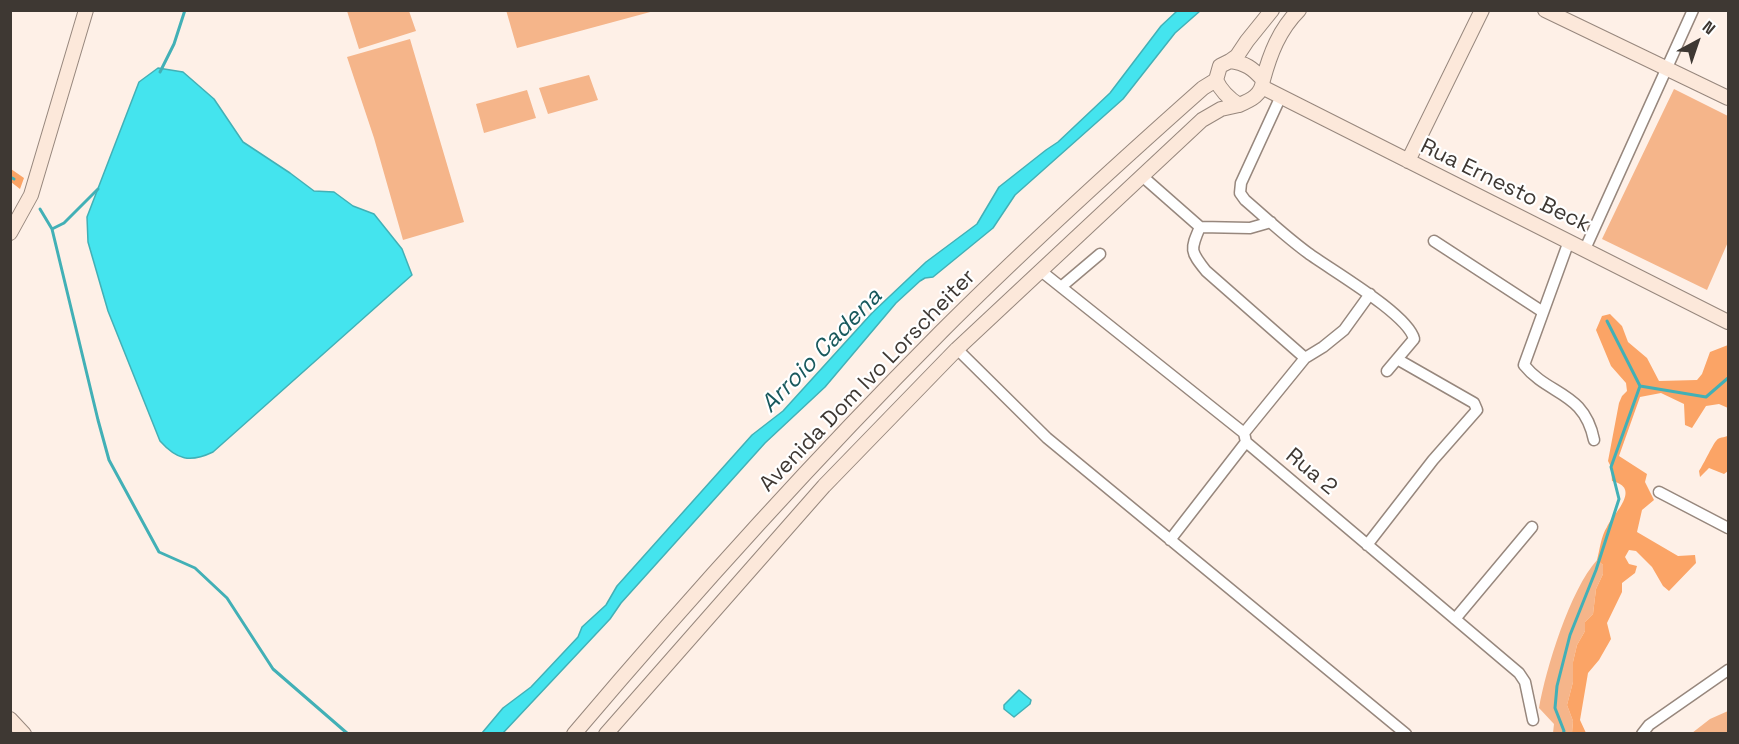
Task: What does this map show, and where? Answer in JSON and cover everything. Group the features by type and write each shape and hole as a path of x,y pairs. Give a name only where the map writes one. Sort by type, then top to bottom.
{"main road":[{"path":"10,233 32,195 86,10"},
{"name":"Avenida Dom Ivo Lorscheiter","path":"574,734 728,556 941,332 1114,169 1203,88 1216,80 1220,66 1237,56 1246,41 1272,10"},
{"path":"1262,84 1269,58 1281,32 1299,10"},
{"path":"1408,161 1482,10"},
{"path":"1545,10 1728,98"},
{"path":"1230,61 1241,63 1255,70 1262,84"},
{"path":"1216,80 1220,89 1239,105"},
{"name":"Avenida Dom Ivo Lorscheiter","path":"606,734 824,486 957,349 1209,115 1248,101 1258,94 1262,84"},
{"name":"Rua Ernesto Beck","path":"1262,84 1408,161 1728,319"},
{"path":"10,719 24,734"}],"street":[{"path":"1585,249 1693,10"},
{"path":"1281,96 1241,183 1240,193 1245,200 1307,253 1370,294 1414,335 1414,339 1387,371"},
{"path":"1142,176 1200,227 1250,228 1271,222"},
{"path":"1200,227 1192,246 1195,257 1206,271 1305,358"},
{"path":"1434,241 1543,312"},
{"path":"1569,241 1524,365 1580,409 1589,423 1594,440"},
{"path":"1061,287 1100,254"},
{"name":"Rua 2","path":"1041,271 1245,438 1519,673 1525,682 1533,720"},
{"path":"1170,540 1305,358 1344,330 1370,294"},
{"path":"957,349 1047,438 1406,734"},
{"path":"1367,545 1433,459 1477,410 1474,403 1397,359"},
{"path":"1659,492 1728,528"},
{"path":"1455,619 1532,527"},
{"path":"1642,734 1649,725 1728,670"}],"shaded area":[{"path":"506,10 654,10 654,11 517,48"},
{"path":"347,11 409,11 416,31 359,49"},
{"path":"410,39 464,222 403,240 374,138 347,57"},
{"path":"589,75 598,100 548,114 539,88"},
{"path":"1674,89 1728,116 1728,242 1707,290 1602,239"},
{"path":"527,90 536,118 484,133 476,104"},
{"path":"11,169 24,178 20,189 11,182"},
{"path":"1610,314 1622,326 1628,342 1647,358 1659,381 1697,380 1702,374 1710,352 1728,345 1728,408 1719,404 1706,406 1692,428 1685,425 1684,404 1661,393 1640,397 1619,456 1647,474 1645,482 1654,500 1642,510 1637,532 1678,556 1695,555 1696,563 1669,591 1663,586 1652,567 1636,551 1629,550 1625,557 1629,564 1637,566 1635,573 1622,583 1622,592 1607,623 1611,639 1599,660 1588,673 1580,720 1586,733 1572,733 1573,721 1567,705 1573,682 1573,662 1577,645 1585,631 1585,622 1593,614 1596,589 1603,574 1603,565 1597,560 1602,538 1625,495 1625,489 1621,484 1612,481 1608,461 1619,403 1627,391 1626,383 1611,366 1596,330 1602,316"},
{"path":"1728,436 1728,471 1724,474 1709,468 1700,477 1699,471 1716,441"},
{"path":"1597,560 1603,565 1603,574 1596,589 1593,614 1585,622 1585,631 1577,645 1573,662 1573,682 1567,705 1573,721 1572,733 1553,733 1554,724 1539,708 1547,672 1569,609 1587,573"},
{"path":"1728,711 1728,733 1692,733 1710,719"}],"water":[{"name":"Arroio Cadena","path":"1177,11 1200,11 1175,33 1123,99 1015,195 993,228 933,277 920,281 896,303 825,387 765,443 621,603 610,619 503,733 482,733 503,708 531,687 578,637 582,627 606,605 617,586 752,435 783,411 872,313 926,262 977,224 999,187 1058,142 1110,93 1161,26"},
{"path":"158,68 183,72 214,99 243,142 314,191 334,192 353,206 374,214 402,249 412,275 213,452 197,458 178,456 160,441 108,311 88,242 87,217 139,82"},
{"path":"1019,690 1031,700 1030,704 1014,717 1004,709 1004,705"}],"waterway":[{"path":"160,72 174,44 185,10"},
{"path":"10,177 14,179"},
{"path":"52,229 64,223 98,189"},
{"path":"40,209 52,229 109,460 159,552 195,568 227,598 273,669 348,734"},
{"path":"1563,734 1564,731 1555,708 1557,686 1570,635 1596,570 1619,499 1611,467 1640,386 1607,321"},
{"path":"1640,386 1706,397 1728,378"}]}
